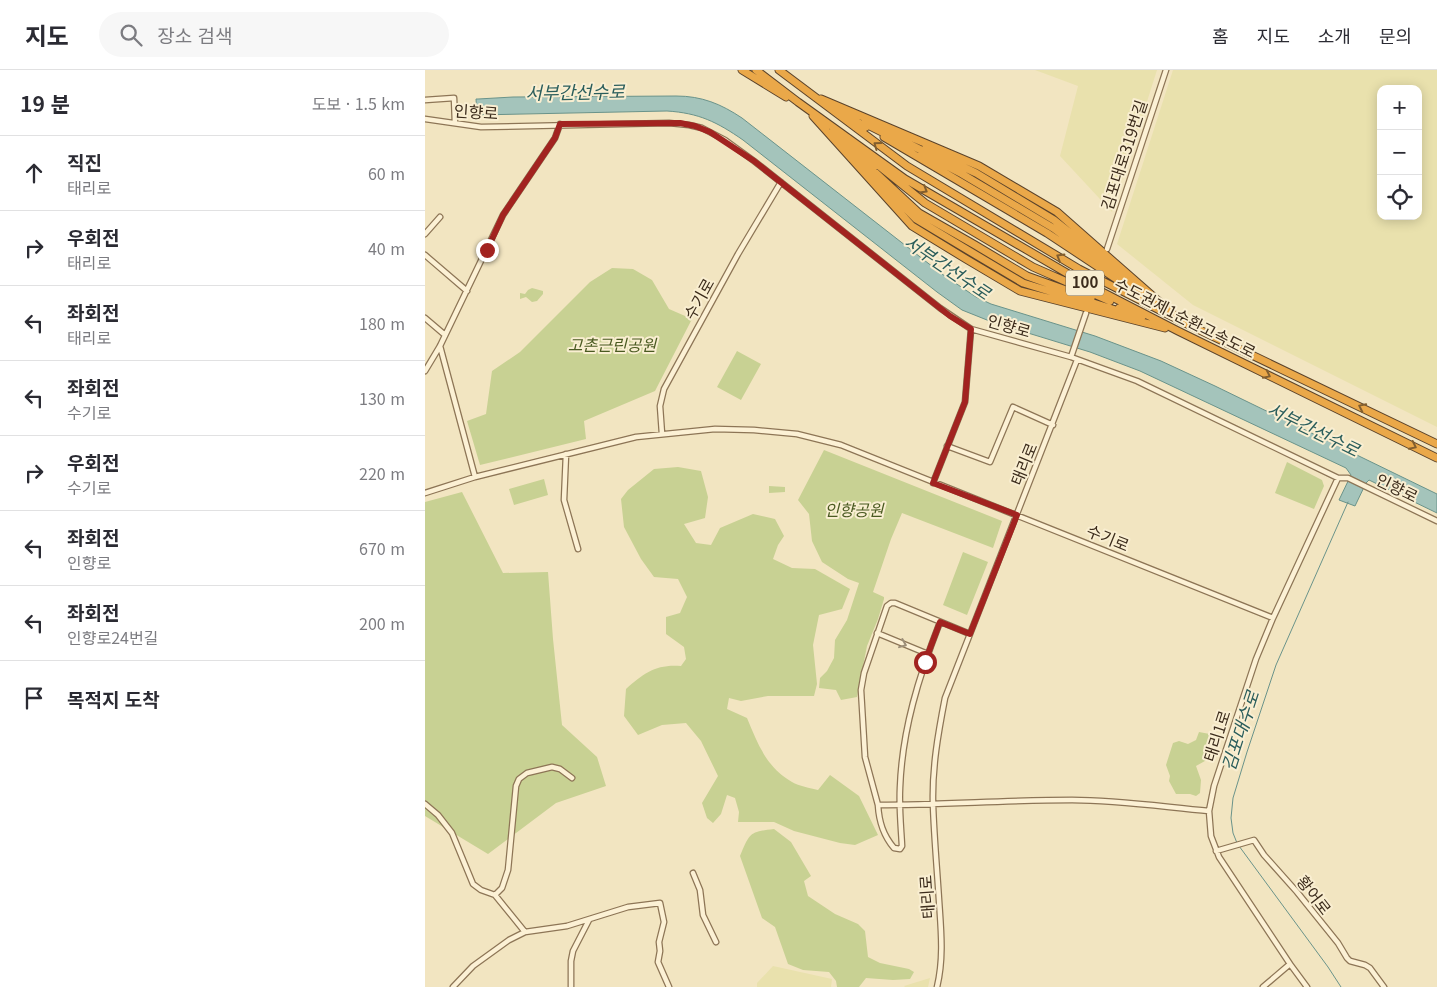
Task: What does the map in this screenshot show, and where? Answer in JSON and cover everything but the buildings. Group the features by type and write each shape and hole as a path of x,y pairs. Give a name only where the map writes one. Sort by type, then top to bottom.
{"highway":[{"path":"741,70 778,93 804,106 925,203 1033,267 1178,331"},
{"name":"수도권제1순환고속도로","path":"756,70 917,186 1077,279 1178,331 1437,458"},
{"name":"수도권제1순환고속도로","path":"779,70 886,152 922,176 1079,269 1181,321 1437,444"},
{"path":"811,95 979,166 1057,212 1181,321"},
{"path":"811,95 973,176 1051,223 1181,321"},
{"path":"811,95 1181,321"},
{"path":"804,106 912,226 974,264 1020,291 1178,331"},
{"path":"804,106 918,216 926,221 1026,280 1178,331"}],"street":[{"name":"김포대로319번길","path":"1107,249 1166,70"},
{"path":"425,100 454,98 455,124"},
{"name":"인향로","path":"425,119 481,127 669,123 695,126 717,136 781,182 945,312 971,329 1071,357 1137,381 1338,478 1348,478 1437,521"},
{"path":"425,371 440,346 503,215 555,138 560,124"},
{"name":"수기로","path":"661,434 660,406 664,389 738,254 781,182"},
{"path":"425,234 440,217"},
{"path":"425,255 467,291"},
{"path":"1071,357 1086,313"},
{"path":"425,318 445,335"},
{"path":"933,483 965,402 971,329"},
{"path":"440,346 475,477"},
{"name":"태리로","path":"937,987 942,963 942,938 933,804 935,749 945,698 1077,360"},
{"path":"947,446 990,462 1013,406 1053,425"},
{"name":"수기로","path":"425,493 475,477 624,439 661,434 734,429 797,434 841,445 1273,618"},
{"path":"566,454 564,500 578,549"},
{"name":"태리1로","path":"1307,987 1289,964 1216,851 1211,836 1209,812 1215,786 1243,698 1273,618 1338,478"},
{"path":"940,622 918,682 907,725 902,756 900,805 902,846 900,849 896,849 885,836 879,821 878,805 865,757 860,698 864,674 877,634 887,606 892,603 940,622 970,634"},
{"path":"877,634 928,654"},
{"path":"495,895 502,888 508,870 515,786 519,779 527,773 552,767 560,769 572,778"},
{"path":"878,805 1073,800 1209,812"},
{"path":"425,804 447,825 455,839 473,884 481,890 495,895 525,932"},
{"name":"황어로","path":"1216,851 1254,840 1264,855 1297,892 1347,958 1350,961 1370,968 1384,987"},
{"path":"693,873 700,890 703,914 716,942"},
{"path":"453,987 473,966 509,940 525,932 567,926 628,907 660,903 664,922 659,942 661,951 658,962 669,987"},
{"path":"571,987 572,956 589,920"},
{"path":"1263,987 1289,964"}],"shaded area":[{"path":"1035,70 1157,70 1112,212 1060,156 1078,86"},
{"path":"1173,70 1437,70 1437,427 1193,305 1117,244"},
{"path":"773,966 832,979 831,987 757,987 757,983"},
{"path":"930,978 928,987 904,986"}],"green space":[{"name":"고촌근린공원","path":"612,268 633,269 652,280 669,309 692,319 655,391 584,421 586,439 480,465 467,421 486,414 492,371 520,352 590,282"},
{"path":"532,288 543,291 543,294 537,301 532,302 526,297 520,299 520,293 525,294"},
{"path":"737,351 761,364 741,400 717,387"},
{"name":"인향공원","path":"824,450 1002,521 993,548 902,513 873,592 884,597 884,599 867,646 857,697 841,700 836,690 819,688 820,678 827,671 834,658 835,640 847,620 859,583 848,579 822,562 812,541 809,514 798,500"},
{"path":"1287,462 1322,480 1324,486 1314,509 1275,493"},
{"path":"678,467 701,471 708,497 705,518 684,524 696,543 711,545 720,528 753,514 775,519 784,536 778,545 773,559 792,568 815,569 850,589 842,609 819,615 813,645 817,684 814,696 768,696 741,701 729,698 727,709 747,718 759,746 769,762 792,782 818,790 830,775 859,796 878,835 855,845 794,831 774,822 738,822 739,812 735,798 727,795 721,814 713,823 707,818 702,803 718,776 701,741 686,723 662,725 638,735 624,716 626,689 639,678 657,668 681,666 686,659 684,647 666,634 666,617 680,613 687,597 678,579 654,577 641,559 624,527 621,499 628,490 654,469"},
{"path":"544,479 548,495 514,505 509,489"},
{"path":"769,486 785,487 785,492 769,493"},
{"path":"462,492 503,573 548,572 562,725 597,757 606,786 556,803 488,854 425,816 425,502"},
{"path":"963,552 988,562 967,615 943,605"},
{"path":"1199,732 1215,735 1215,748 1212,757 1196,766 1201,780 1200,793 1196,796 1176,794 1169,781 1170,776 1166,765 1173,743 1179,741 1188,744 1196,740"},
{"path":"774,829 791,842 811,876 804,881 808,896 835,914 858,924 865,931 868,957 880,963 909,969 914,972 910,979 866,978 859,987 837,987 836,981 829,972 803,970 788,964 775,927 762,918 740,856 751,835 760,831"}],"water":[{"path":"694,97 711,102 742,118 942,274 976,297 991,304 1095,336 1161,361 1215,386 1437,494 1437,513 1369,480 1355,506 1339,500 1351,475 1346,468 1140,371 1090,352 992,322 962,310 743,140 725,128 698,116 667,111 477,115 476,99"}],"waterway":[{"name":"김포대수로","path":"1237,843 1233,833 1231,818 1233,798 1247,752 1276,665 1348,502"},
{"name":"김포대수로","path":"1239,846 1341,987"}],"route":[{"path":"487,250 503,215 555,138 560,124 680,123 702,128 754,161 950,316 971,329 965,402 933,483 1017,515 970,634 940,622 925,662"}],"water label":[{"name":"서부간선수로","path":"575,93"},
{"name":"서부간선수로","path":"947,268"},
{"name":"서부간선수로","path":"1313,430"}]}
